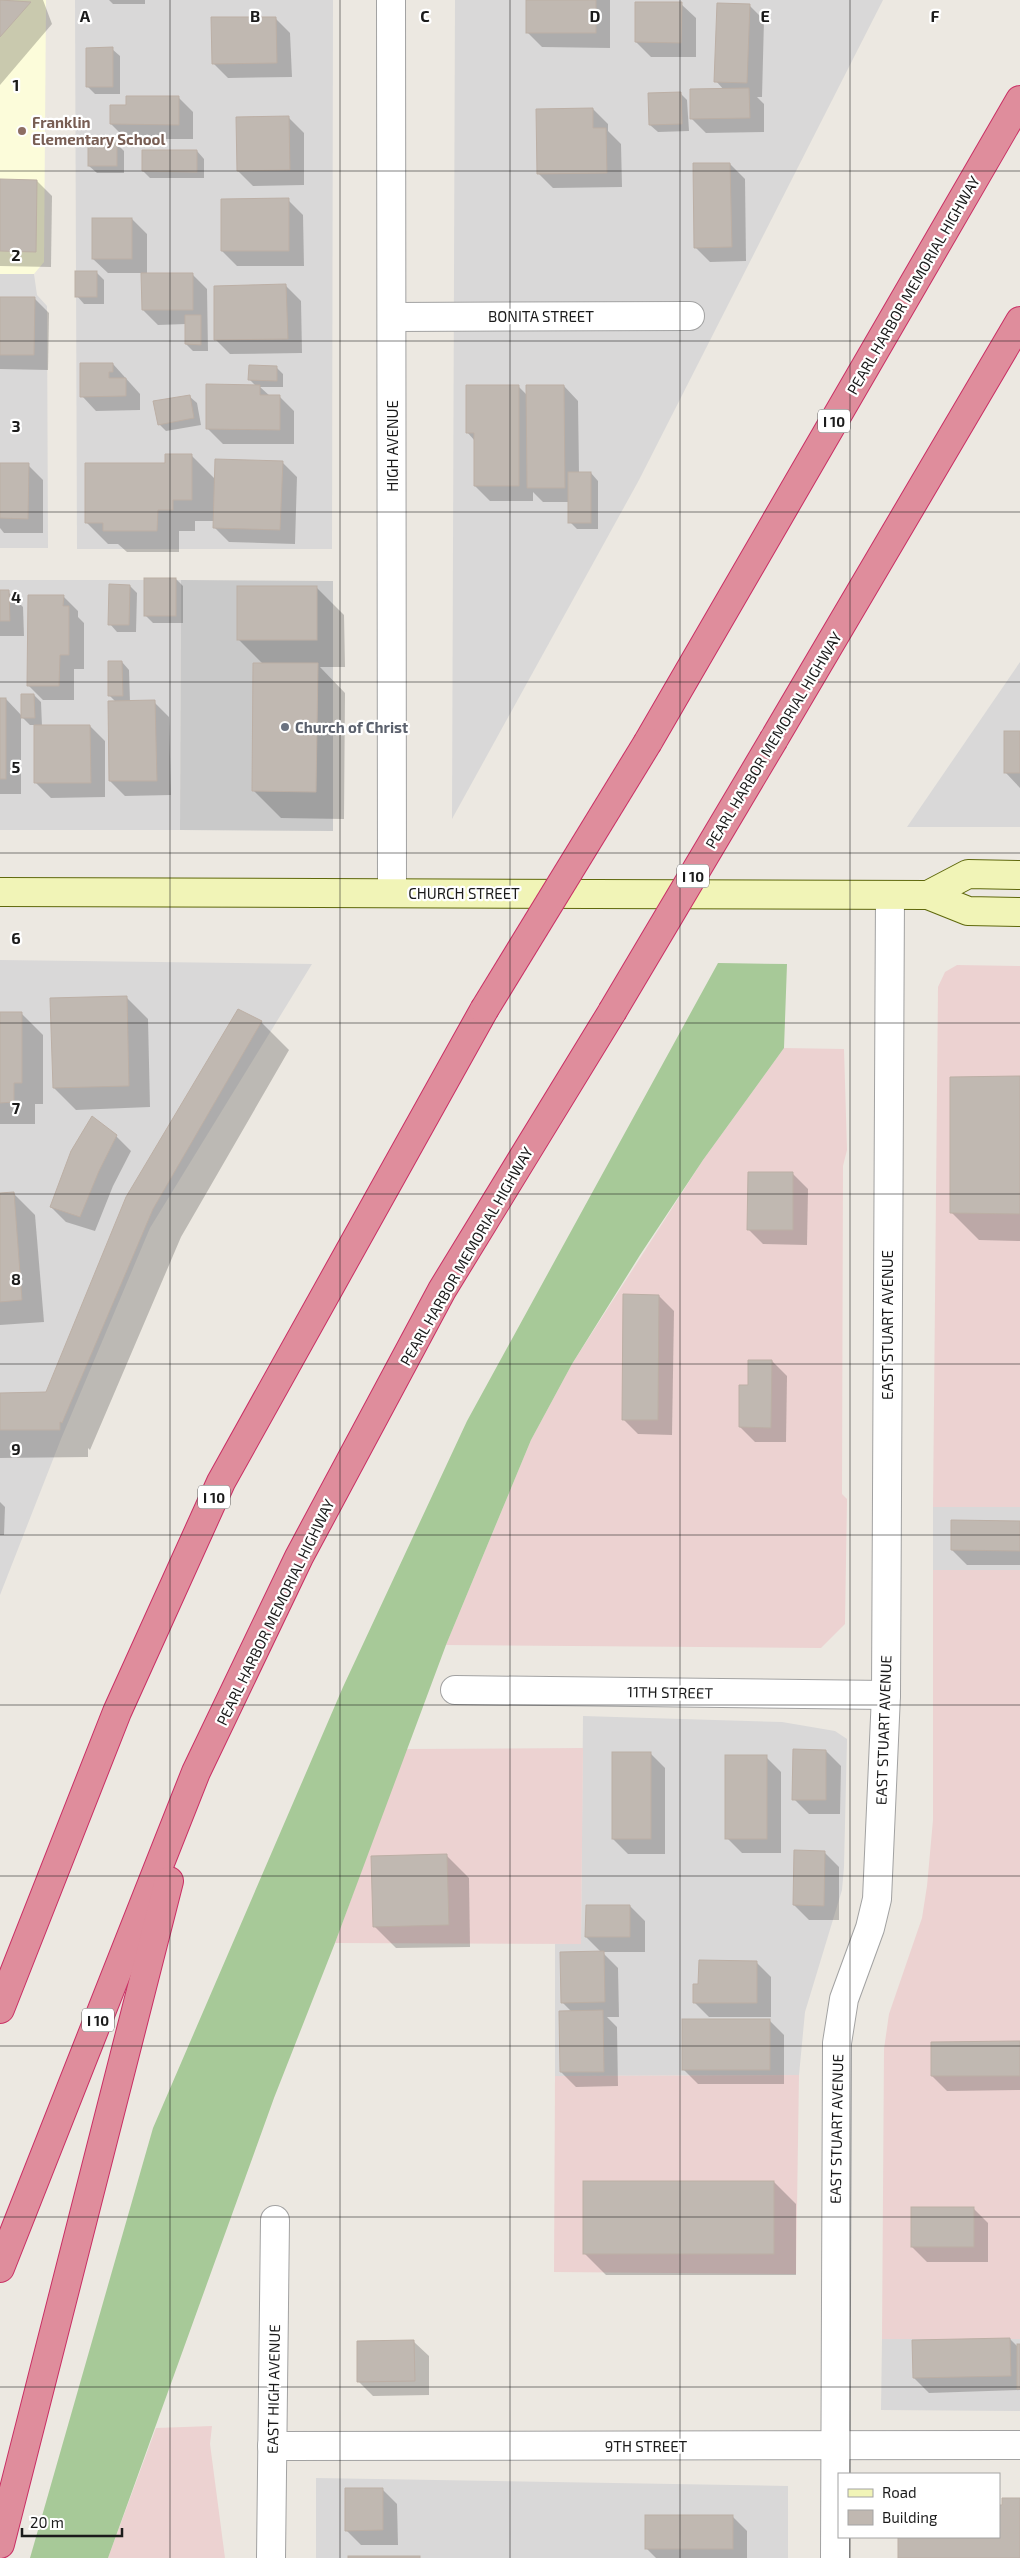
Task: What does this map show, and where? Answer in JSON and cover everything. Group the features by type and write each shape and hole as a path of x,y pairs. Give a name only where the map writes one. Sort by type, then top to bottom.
{"highway":[{"name":"PEARL HARBOR MEMORIAL HIGHWAY","path":"0,2009 117,1712 221,1482 484,1010 648,742 1020,100"},
{"name":"PEARL HARBOR MEMORIAL HIGHWAY","path":"0,2268 196,1772 299,1557 442,1290 612,1012 1020,321"},
{"path":"0,2544 196,1772"}],"street":[{"name":"HIGH AVENUE","path":"391,0 392,893"},
{"name":"BONITA STREET","path":"392,316 690,316"},
{"name":"CHURCH STREET","path":"928,895 968,874 1020,875"},
{"name":"CHURCH STREET","path":"0,892 928,895 968,911 1020,912"},
{"name":"EAST STUART AVENUE","path":"835,2558 837,2043 844,1999 870,1928 877,1899 886,1695 890,895"},
{"name":"11TH STREET","path":"455,1690 886,1695"},
{"name":"EAST HIGH AVENUE","path":"272,2558 275,2220"},
{"name":"9TH STREET","path":"272,2446 1020,2445"}],"shaded area":[{"name":"Franklin Elementary School","path":"0,0 46,0 44,262 34,274 0,274"},
{"path":"75,0 333,0 332,549 77,549"},
{"path":"455,0 883,0 639,480 452,819"},
{"path":"0,274 34,274 37,295 47,306 48,548 0,548"},
{"path":"0,580 181,580 180,830 0,830"},
{"name":"Church of Christ","path":"181,580 333,581 333,831 180,830"},
{"path":"1020,662 1020,827 907,827"},
{"path":"0,960 312,964 150,1228 61,1439 0,1595"},
{"path":"957,965 1020,966 1020,1507 933,1507 938,987 945,972"},
{"path":"784,1048 844,1049 847,1150 843,1166 842,1494 847,1499 845,1624 821,1648 446,1645 531,1440 572,1364 703,1160"},
{"path":"933,1507 1020,1507 1020,1570 933,1570"},
{"path":"933,1570 1020,1570 1020,2339 882,2339 884,2049 889,2014 922,1918 927,1886 933,1820"},
{"path":"583,1716 782,1722 835,1731 847,1739 842,1890 805,2012 799,2075 555,2076 555,1944 581,1943"},
{"path":"583,1748 581,1944 335,1943 406,1749"},
{"path":"799,2075 796,2274 554,2272 555,2076"},
{"path":"882,2339 1020,2339 1020,2411 881,2410"},
{"path":"212,2426 210,2444 225,2558 108,2558 156,2428"},
{"path":"316,2478 788,2486 788,2558 316,2558"}],"green space":[{"path":"718,963 787,964 784,1048 703,1160 640,1255 572,1364 531,1440 446,1645 335,1943 274,2098 108,2558 30,2558 153,2128 343,1687 467,1421"}],"building":[{"path":"0,0 31,2 0,37"},
{"path":"526,0 596,0 596,33 526,33"},
{"path":"635,2 682,2 681,43 635,42"},
{"path":"717,3 750,4 747,83 714,82"},
{"path":"211,17 276,17 277,63 212,64"},
{"path":"113,47 113,87 86,87 86,48"},
{"path":"749,88 750,118 690,119 690,89"},
{"path":"681,92 682,124 649,125 648,93"},
{"path":"126,96 179,96 179,125 110,124 110,105 126,105"},
{"path":"593,108 593,128 606,128 607,173 537,174 536,109"},
{"path":"289,116 290,170 237,171 236,117"},
{"path":"88,143 117,143 117,166 88,166"},
{"path":"142,150 197,150 197,172 142,171"},
{"path":"693,163 730,163 732,247 694,248"},
{"path":"0,179 37,180 36,252 0,251"},
{"path":"289,198 289,251 221,251 221,199"},
{"path":"92,218 132,218 132,259 92,259"},
{"path":"75,271 97,271 97,297 75,297"},
{"path":"141,273 193,273 193,310 142,310"},
{"path":"286,284 288,339 214,340 214,286"},
{"path":"0,297 35,297 34,355 0,355"},
{"path":"185,315 201,315 201,345 185,344"},
{"path":"80,363 113,363 113,372 109,372 109,378 126,378 126,396 80,397"},
{"path":"249,365 277,366 277,381 248,380"},
{"path":"206,384 260,385 260,395 280,395 280,430 206,429"},
{"path":"466,385 519,385 519,486 474,486 474,433 466,433"},
{"path":"526,385 564,385 565,488 527,488"},
{"path":"190,395 194,418 158,425 153,401"},
{"path":"165,454 192,454 192,500 173,500 173,510 158,510 157,531 103,531 103,523 85,523 85,463 165,463"},
{"path":"215,459 283,461 280,530 213,528"},
{"path":"0,463 29,463 28,519 0,518"},
{"path":"568,472 591,472 591,523 568,523"},
{"path":"144,578 176,578 176,616 144,616"},
{"path":"109,584 130,585 129,625 108,625"},
{"path":"237,586 317,586 317,640 237,640"},
{"path":"0,590 9,590 10,621 0,621"},
{"path":"28,595 64,595 63,606 69,606 69,655 60,655 59,686 27,686"},
{"path":"108,661 122,661 123,696 108,696"},
{"name":"Church of Christ","path":"253,663 318,663 316,792 252,791"},
{"path":"21,694 34,694 35,718 21,718"},
{"path":"0,698 6,698 6,779 0,779"},
{"path":"155,700 157,781 109,781 108,701"},
{"path":"34,725 90,725 91,783 34,783"},
{"path":"1004,731 1020,731 1020,773 1004,773"},
{"path":"127,996 129,1086 53,1088 50,998"},
{"path":"238,1009 262,1021 153,1209 62,1423 60,1422 60,1430 0,1430 0,1393 46,1392 126,1197"},
{"path":"0,1012 22,1012 22,1083 14,1083 14,1102 0,1103"},
{"path":"1020,1076 1020,1214 950,1213 950,1077"},
{"path":"92,1116 117,1135 99,1171 80,1217 50,1207 71,1151"},
{"path":"748,1172 793,1172 793,1230 747,1230"},
{"path":"14,1192 22,1300 0,1302 0,1193"},
{"path":"623,1294 659,1295 658,1420 622,1420"},
{"path":"748,1360 772,1360 771,1428 739,1427 739,1385 748,1385"},
{"path":"951,1520 1020,1521 1020,1551 951,1550"},
{"path":"793,1749 826,1750 826,1800 792,1800"},
{"path":"612,1752 651,1752 651,1839 612,1839"},
{"path":"725,1755 767,1755 767,1839 725,1839"},
{"path":"794,1850 825,1851 824,1906 793,1905"},
{"path":"447,1854 449,1925 373,1927 371,1856"},
{"path":"586,1905 630,1905 630,1937 585,1937"},
{"path":"604,1951 605,2002 561,2003 560,1952"},
{"path":"699,1960 757,1961 757,2003 693,2003 693,1984 698,1984"},
{"path":"603,2010 604,2072 560,2072 559,2011"},
{"path":"682,2019 770,2019 770,2070 682,2070"},
{"path":"1020,2041 1020,2076 931,2076 931,2042"},
{"path":"583,2181 774,2181 774,2254 583,2254"},
{"path":"911,2207 974,2207 974,2247 911,2247"},
{"path":"1010,2338 1011,2376 913,2378 912,2340"},
{"path":"414,2340 415,2381 357,2382 357,2341"},
{"path":"1017,2344 1020,2344 1020,2389 1017,2389"},
{"path":"345,2488 383,2488 383,2530 345,2531"},
{"path":"1002,2498 1020,2498 1020,2558 898,2558 898,2538 1000,2538 1000,2505 1002,2505"},
{"path":"645,2515 733,2515 733,2549 645,2549"},
{"path":"348,2556 420,2556 420,2558 348,2558"}],"place":[{"name":"Franklin Elementary School","path":"22,131"},
{"name":"Church of Christ","path":"285,727"}]}
